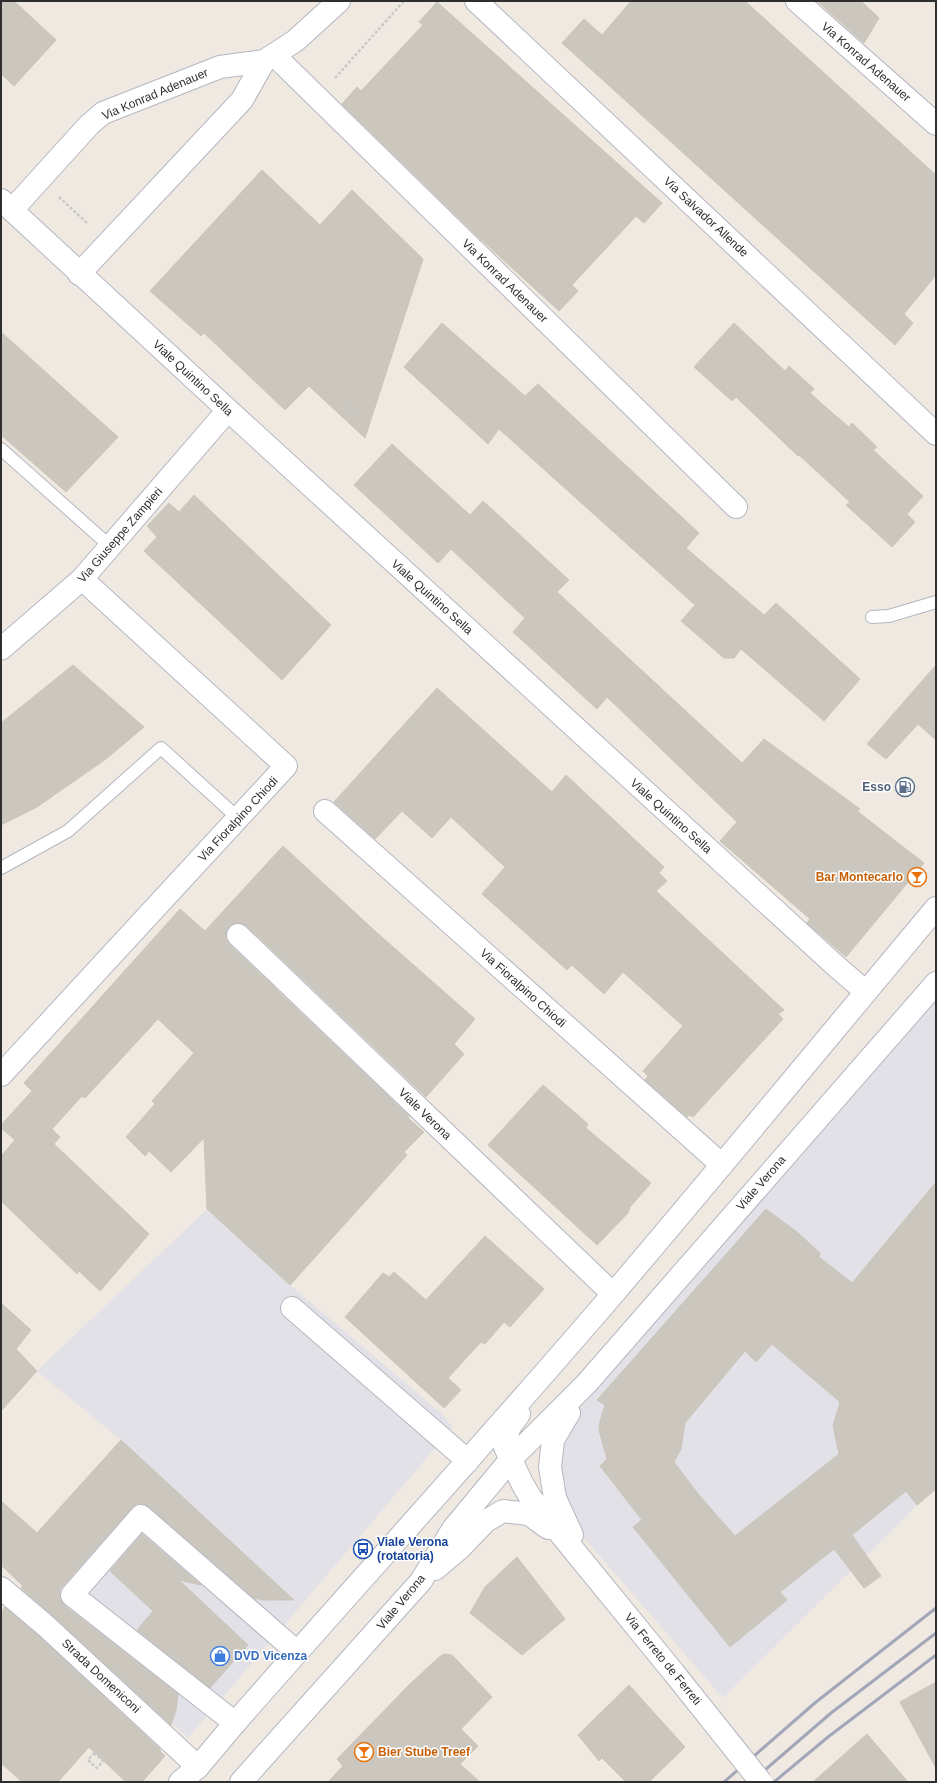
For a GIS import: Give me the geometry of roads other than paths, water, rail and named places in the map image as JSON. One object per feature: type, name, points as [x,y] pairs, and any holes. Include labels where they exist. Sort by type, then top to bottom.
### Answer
[{"type":"street","name":"Via Konrad Adenauer","points":[[6,205],[89,124],[103,113],[220,67],[269,58],[295,41],[339,1]]},
{"type":"street","name":"Via Salvador Allende","points":[[476,1],[936,434]]},
{"type":"street","name":"Via Konrad Adenauer","points":[[797,1],[936,124]]},
{"type":"street","name":"Via Konrad Adenauer","points":[[80,274],[242,100],[269,58]]},
{"type":"street","name":"Via Konrad Adenauer","points":[[269,58],[736,507]]},
{"type":"street","name":"Viale Quintino Sella","points":[[6,205],[228,410],[866,992]]},
{"type":"street","name":"Via Giuseppe Zampieri","points":[[1,649],[82,579],[228,410]]},
{"type":"street","name":"Via Fioralpino Chiodi","points":[[1,1075],[286,766],[82,579]]},
{"type":"street","name":"Via Fioralpino Chiodi","points":[[325,811],[722,1165]]},
{"type":"street","points":[[180,1782],[198,1767],[297,1652],[468,1462],[787,1089],[936,908]]},
{"type":"street","name":"Viale Verona","points":[[238,935],[613,1294]]},
{"type":"street","name":"Viale Verona","points":[[241,1782],[421,1581],[453,1528],[511,1460],[587,1383],[936,983]]},
{"type":"street","points":[[292,1308],[468,1462]]},
{"type":"street","name":"Via Ferreto de Ferreti","points":[[558,1357],[509,1428],[505,1447],[522,1483],[530,1497],[562,1537],[762,1782]]},
{"type":"street","name":"Viale Verona","points":[[585,1564],[555,1498],[550,1467],[553,1440],[587,1383]]},
{"type":"street","name":"Via Ferreto de Ferreti","points":[[421,1581],[461,1547],[486,1521],[503,1511],[529,1514],[562,1537]]},
{"type":"street","points":[[235,1723],[72,1595],[141,1516],[297,1652]]},
{"type":"street","name":"Strada Domeniconi","points":[[1,1588],[46,1626],[198,1767]]},
{"type":"lane","points":[[1,449],[111,547]]},
{"type":"lane","points":[[872,617],[889,616],[936,602]]},
{"type":"lane","points":[[1,868],[68,831],[162,748],[238,818]]},
{"type":"railway","points":[[724,1782],[816,1702],[936,1608]]},
{"type":"railway","points":[[751,1782],[831,1713],[936,1633]]},
{"type":"railway","points":[[774,1782],[828,1737],[936,1655]]},
{"type":"place","name":"Esso","points":[[905,787]]},
{"type":"place","name":"Bar Montecarlo","points":[[917,877]]},
{"type":"place","name":"Viale Verona (rotatoria)","points":[[363,1549]]},
{"type":"place","name":"DVD Vicenza","points":[[220,1656]]},
{"type":"place","name":"Bier Stube Treef","points":[[364,1752]]}]
